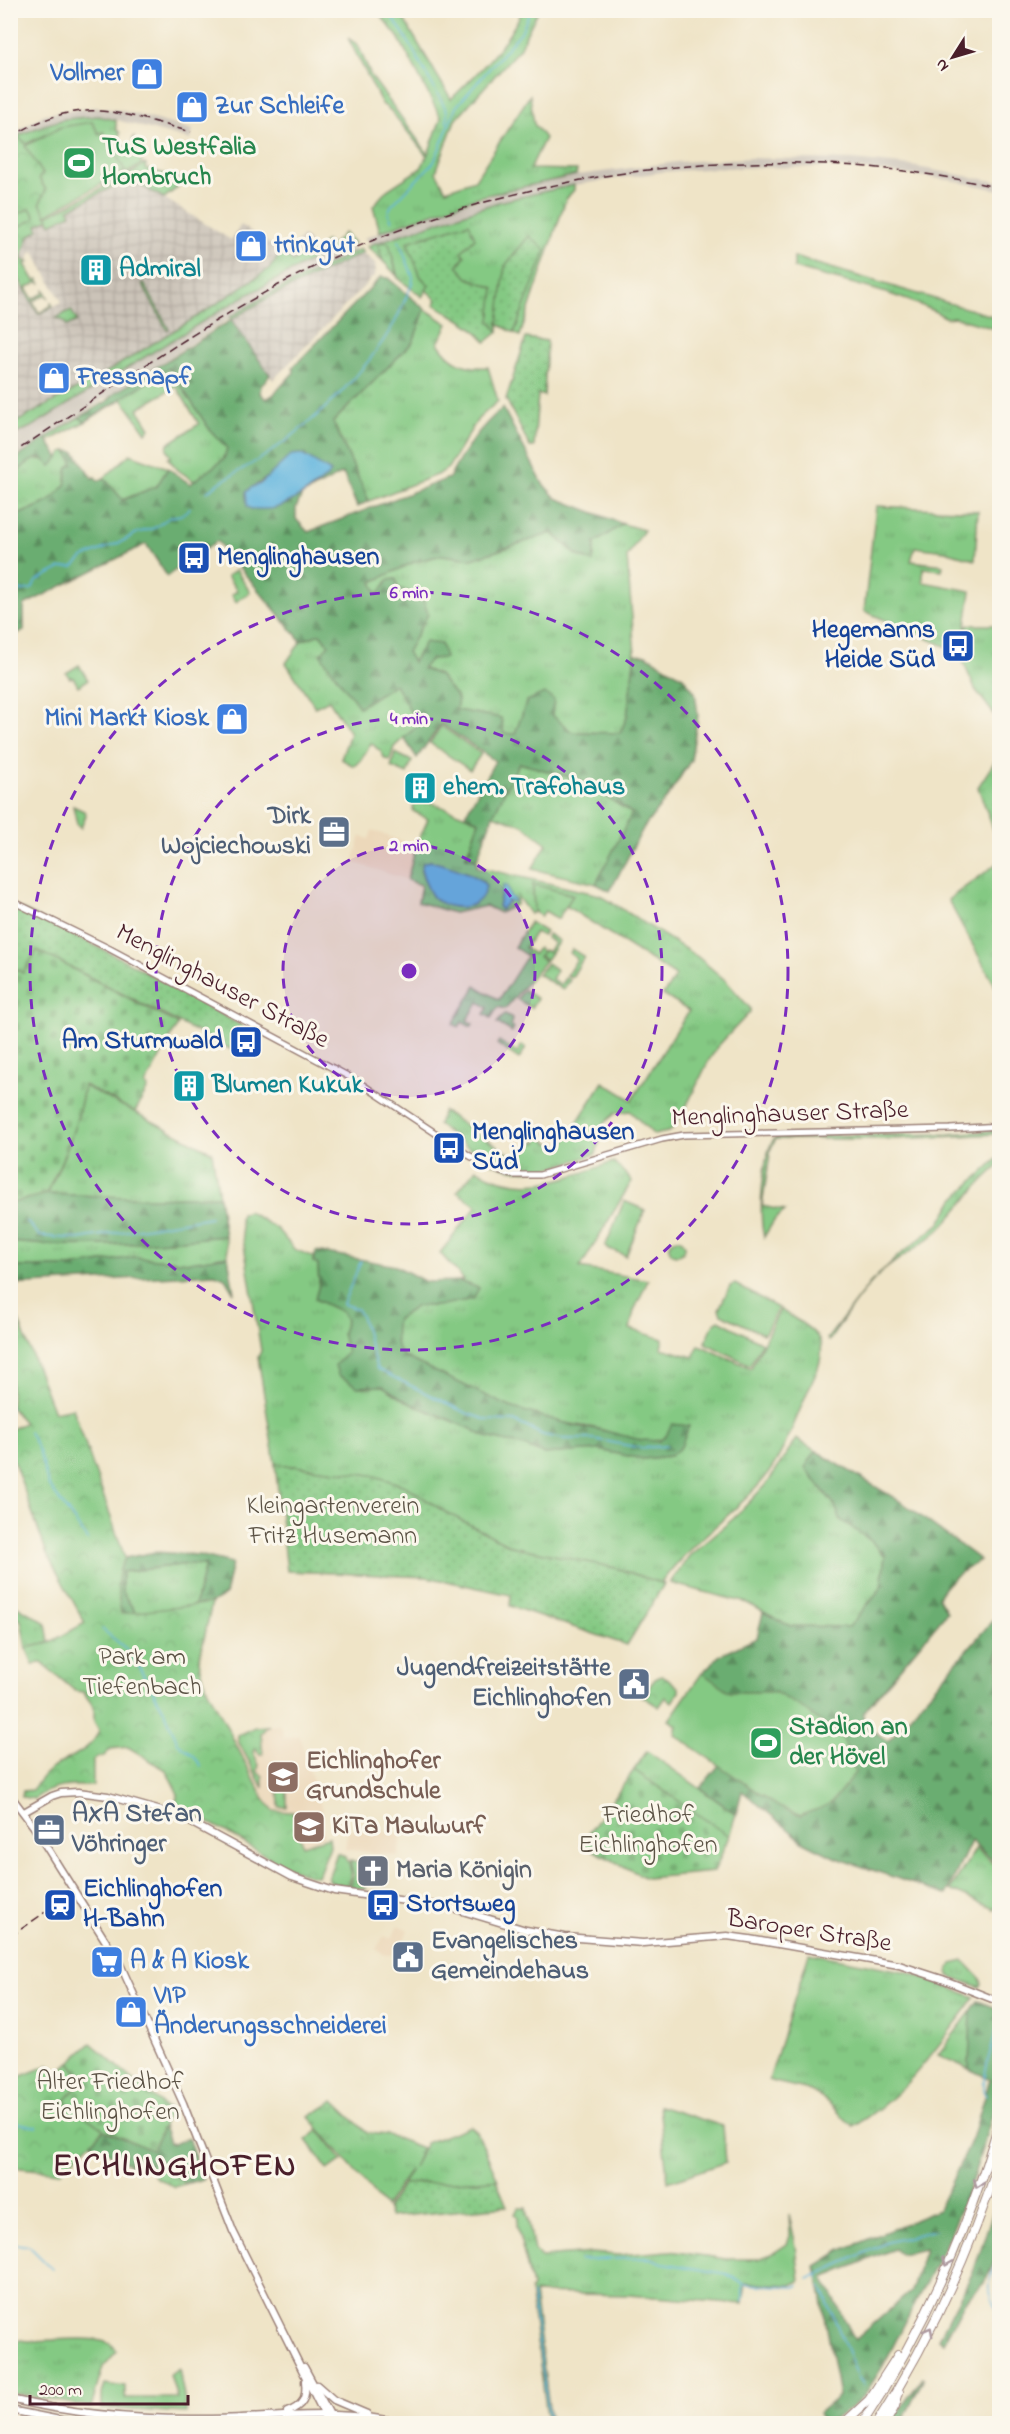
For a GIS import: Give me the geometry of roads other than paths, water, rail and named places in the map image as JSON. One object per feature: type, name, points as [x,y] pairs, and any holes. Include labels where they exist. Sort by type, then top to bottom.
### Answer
[{"type":"highway","points":[[862,2424],[898,2366],[960,2233],[999,2120]]},
{"type":"highway","points":[[876,2424],[902,2382],[941,2308],[974,2232],[999,2159]]},
{"type":"highway","points":[[843,2424],[869,2400],[905,2342],[913,2336]]},
{"type":"highway","points":[[885,2424],[895,2406],[902,2382]]},
{"type":"main road","name":"Baroper Straße","points":[[24,1812],[61,1793],[78,1792],[117,1798],[178,1816],[292,1877],[334,1891],[449,1907],[535,1932],[643,1943],[698,1937],[749,1938],[899,1965],[999,2002]]},
{"type":"main road","points":[[10,1795],[24,1812],[120,1964],[183,2102],[229,2224],[327,2414],[335,2424]]},
{"type":"main road","points":[[282,2414],[297,2408],[303,2402],[306,2374]]},
{"type":"main road","points":[[306,2374],[329,2397],[376,2418]]},
{"type":"main road","points":[[10,2399],[108,2414],[204,2420],[282,2414],[327,2414],[376,2418],[405,2424]]},
{"type":"main road","points":[[10,2410],[80,2424]]},
{"type":"main road","points":[[327,2414],[328,2424]]},
{"type":"street","name":"Menglinghauser Straße","points":[[10,900],[110,949],[357,1081],[483,1164],[512,1175],[529,1176],[552,1173],[662,1139],[684,1135],[999,1126]]},
{"type":"water","points":[[301,454],[331,472],[313,487],[281,506],[272,509],[251,509],[247,506],[246,492],[260,484],[291,455]]},
{"type":"water","points":[[430,861],[476,877],[486,886],[479,900],[466,907],[458,907],[435,899],[428,889],[421,869],[423,863]]},
{"type":"water","points":[[503,885],[507,886],[510,896],[515,900],[514,902],[508,901],[501,910],[498,906]]},
{"type":"waterway","points":[[387,10],[404,34],[447,111],[447,123]]},
{"type":"waterway","points":[[392,221],[388,213],[391,206],[434,162],[456,107],[521,32],[531,10]]},
{"type":"waterway","points":[[207,492],[269,453],[305,426],[370,360],[395,322],[412,284],[413,277],[399,241]]},
{"type":"waterway","points":[[10,596],[18,591],[32,589],[36,581],[61,568],[73,567],[84,557],[137,533],[154,528],[170,517],[181,515],[190,508]]},
{"type":"waterway","points":[[26,1221],[40,1236],[78,1239],[211,1217]]},
{"type":"waterway","points":[[361,1261],[343,1304],[357,1309],[362,1318],[377,1369],[466,1413],[487,1420],[514,1421],[543,1435],[564,1439],[594,1439],[641,1448],[667,1446]]},
{"type":"waterway","points":[[29,1432],[39,1451],[48,1484],[88,1540]]},
{"type":"waterway","points":[[102,1629],[130,1652],[164,1710],[178,1743],[194,1756],[201,1766]]},
{"type":"waterway","points":[[986,2095],[984,2081],[1000,2021]]},
{"type":"waterway","points":[[10,2121],[37,2127]]},
{"type":"waterway","points":[[808,2279],[888,2242],[936,2230]]},
{"type":"waterway","points":[[10,2243],[29,2246],[52,2269]]},
{"type":"waterway","points":[[1000,2256],[993,2270],[990,2284],[992,2297],[1000,2311]]},
{"type":"waterway","points":[[579,2260],[650,2258],[663,2263],[727,2274],[743,2284],[795,2287],[799,2285]]},
{"type":"waterway","points":[[817,2274],[819,2280]]},
{"type":"waterway","points":[[743,2285],[743,2302]]},
{"type":"waterway","points":[[821,2286],[858,2377],[864,2385]]},
{"type":"waterway","points":[[532,2294],[550,2424]]},
{"type":"railway","points":[[10,138],[34,124],[78,111],[99,111],[142,118],[191,132]]},
{"type":"railway","points":[[10,455],[166,352],[286,281],[328,260],[407,227],[489,201],[573,182],[658,169],[744,163],[830,164],[916,173],[1000,188]]},
{"type":"railway","points":[[10,1937],[61,1901]]},
{"type":"place","name":"Vollmer","points":[[147,74]]},
{"type":"place","name":"Zur Schleife","points":[[192,107]]},
{"type":"place","name":"TuS Westfalia Hombruch","points":[[79,163]]},
{"type":"place","name":"trinkgut","points":[[251,246]]},
{"type":"place","name":"Admiral","points":[[96,270]]},
{"type":"place","name":"Fressnapf","points":[[54,378]]},
{"type":"place","name":"Menglinghausen","points":[[194,558]]},
{"type":"place","name":"Hegemanns Heide Süd","points":[[958,646]]},
{"type":"place","name":"Mini Markt Kiosk","points":[[232,719]]},
{"type":"place","name":"ehem. Trafohaus","points":[[420,788]]},
{"type":"place","name":"Dirk Wojciechowski","points":[[334,832]]},
{"type":"place","name":"Am Sturmwald","points":[[246,1042]]},
{"type":"place","name":"Blumen Kukuk","points":[[189,1086]]},
{"type":"place","name":"Menglinghausen Süd","points":[[449,1148]]},
{"type":"place","name":"Jugendfreizeitstätte Eichlinghofen","points":[[634,1684]]},
{"type":"place","name":"Stadion an der Hövel","points":[[766,1743]]},
{"type":"place","name":"Eichlinghofer Grundschule","points":[[283,1777]]},
{"type":"place","name":"KiTa Maulwurf","points":[[309,1827]]},
{"type":"place","name":"AXA Stefan Vöhringer","points":[[49,1830]]},
{"type":"place","name":"Maria Königin","points":[[373,1871]]},
{"type":"place","name":"Eichlinghofen H-Bahn","points":[[60,1905]]},
{"type":"place","name":"Stortsweg","points":[[383,1905]]},
{"type":"place","name":"Evangelisches Gemeindehaus","points":[[408,1957]]},
{"type":"place","name":"A & A Kiosk","points":[[107,1962]]},
{"type":"place","name":"VIP Änderungsschneiderei","points":[[131,2012]]},
{"type":"district","name":"EICHLINGHOFEN","points":[[175,2167]]},
{"type":"park label","name":"Kleingartenverein Fritz Husemann","points":[[333,1522]]},
{"type":"park label","name":"Park am Tiefenbach","points":[[142,1672]]},
{"type":"park label","name":"Friedhof Eichlinghofen","points":[[648,1831]]},
{"type":"park label","name":"Alter Friedhof Eichlinghofen","points":[[110,2098]]}]
